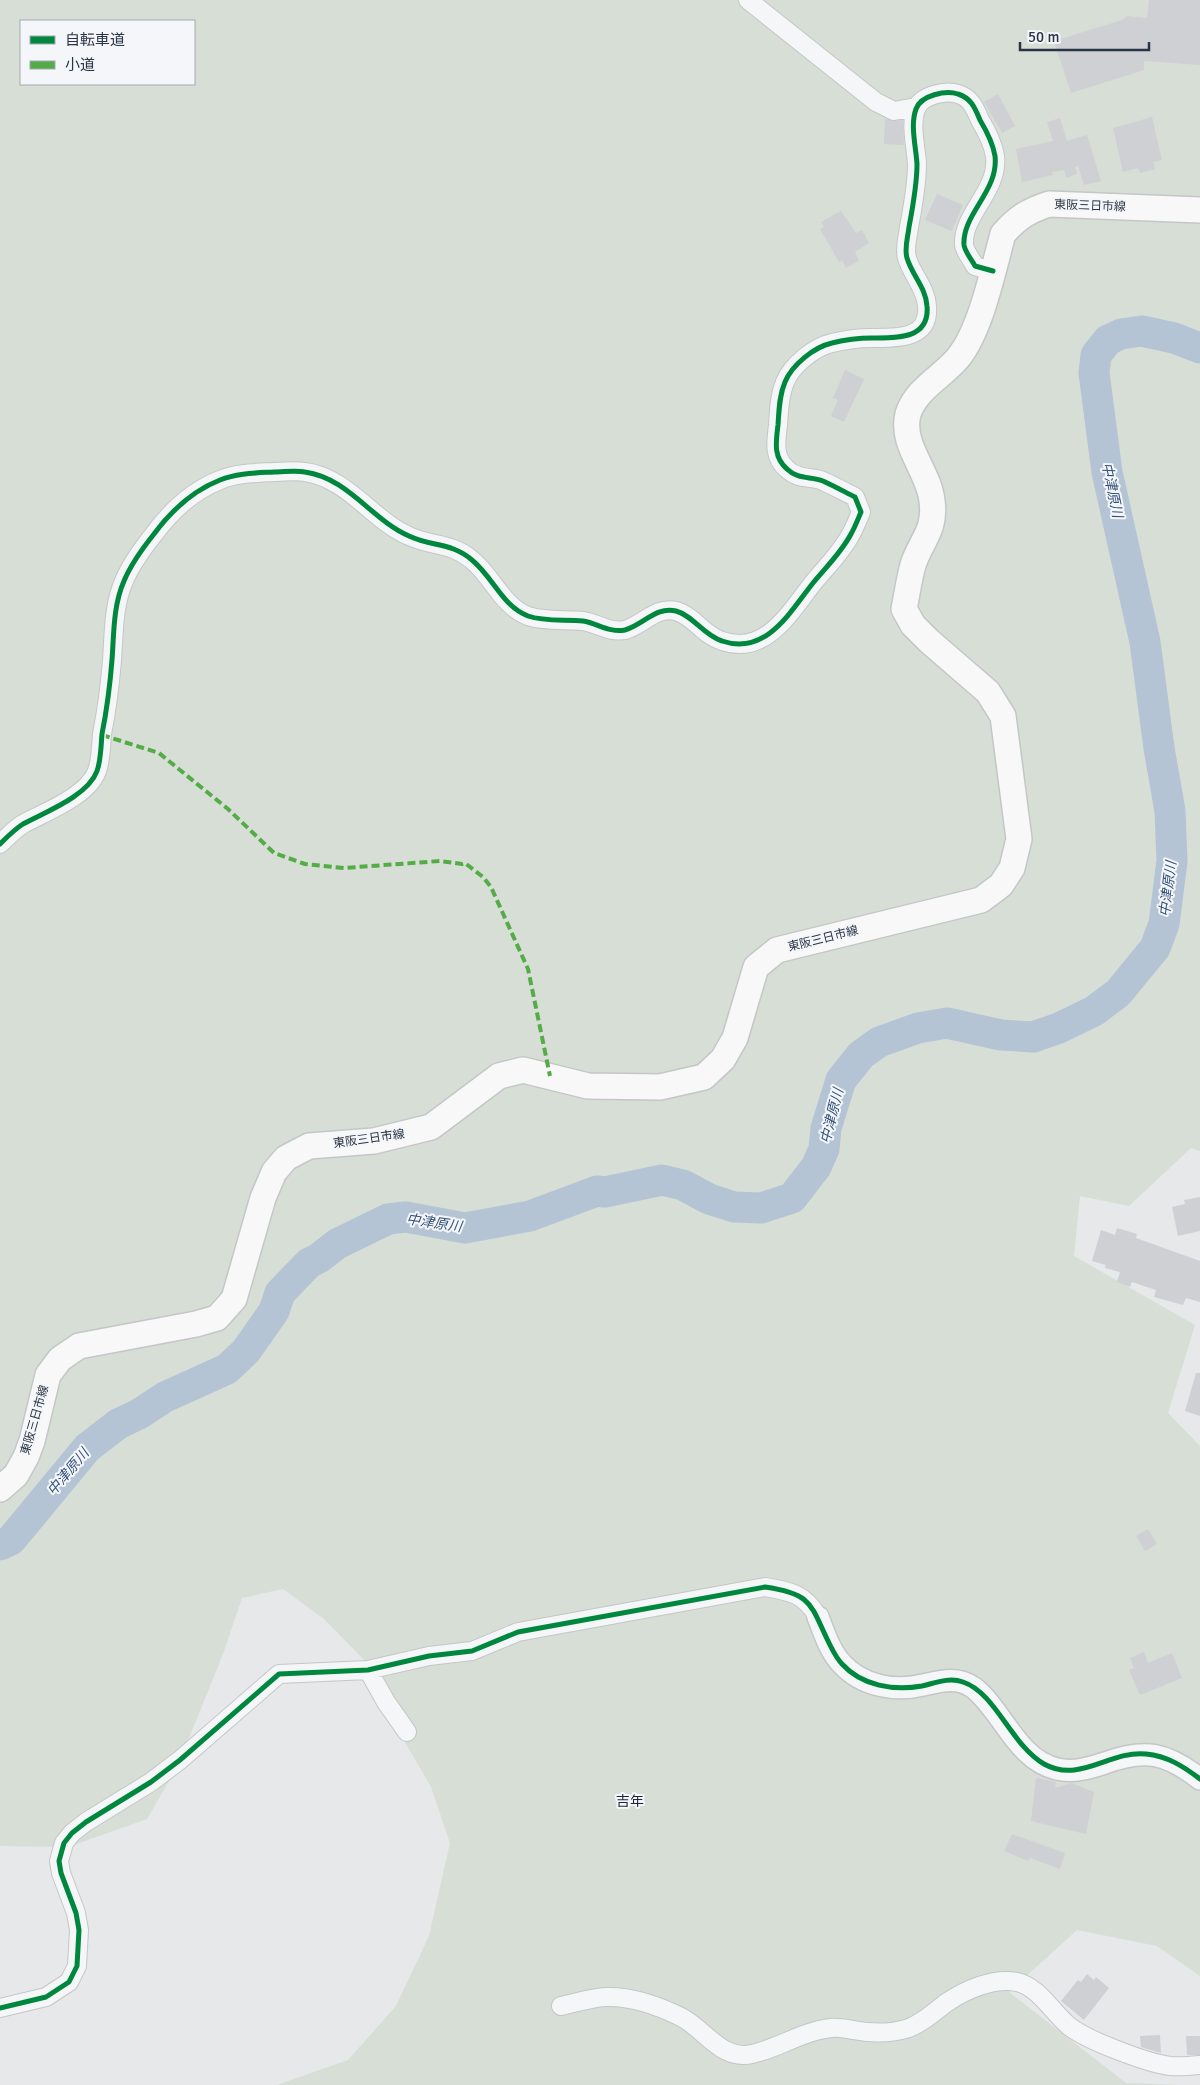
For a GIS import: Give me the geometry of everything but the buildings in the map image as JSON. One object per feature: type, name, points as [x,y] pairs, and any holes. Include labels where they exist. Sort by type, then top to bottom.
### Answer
[{"type":"main road","name":"東阪三日市線","points":[[0,1489],[16,1474],[26,1458],[48,1375],[60,1360],[79,1346],[196,1324],[217,1318],[234,1300],[263,1198],[274,1172],[286,1158],[309,1146],[374,1141],[431,1127],[499,1076],[523,1070],[588,1086],[660,1087],[704,1077],[723,1059],[735,1038],[756,967],[777,950],[982,900],[1001,885],[1012,868],[1019,839],[1002,716],[988,692],[929,641],[914,625],[904,609],[913,564],[931,527],[932,500],[924,472],[908,438],[908,415],[920,394],[958,358],[977,325],[1003,234],[1028,211],[1049,204],[1200,210]]},
{"type":"street","points":[[748,0],[876,102],[894,111],[916,107],[925,99],[940,93],[956,93],[969,99],[982,122],[995,156],[993,178],[971,220],[964,246],[975,266],[993,271]]},
{"type":"street","points":[[0,844],[22,825],[62,805],[89,782],[97,771],[109,700],[116,608],[123,582],[139,553],[180,504],[220,480],[255,472],[304,472],[323,477],[339,485],[393,527],[411,537],[445,545],[462,552],[492,579],[501,596],[515,609],[540,619],[582,621],[609,630],[625,630],[661,611],[675,611],[692,619],[706,634],[723,642],[748,644],[782,625],[852,534],[861,512],[855,497],[821,480],[801,478],[787,470],[780,461],[776,450],[780,399],[785,382],[793,369],[808,355],[831,343],[869,338],[901,338],[920,329],[926,319],[927,306],[923,289],[907,258],[906,246],[917,165],[914,122],[916,107]]},
{"type":"street","points":[[0,2008],[46,1997],[69,1982],[77,1966],[79,1930],[76,1914],[61,1873],[59,1861],[64,1843],[72,1833],[86,1822],[151,1782],[180,1760],[279,1674],[368,1670],[429,1656],[472,1651],[518,1632],[765,1587],[784,1590],[797,1595],[810,1604],[841,1664],[856,1676],[873,1684],[893,1688],[920,1686],[946,1680],[962,1681],[984,1697],[1015,1738],[1031,1755],[1056,1769],[1072,1771],[1093,1767],[1122,1756],[1144,1754],[1178,1763],[1200,1779]]},
{"type":"street","points":[[368,1670],[386,1702],[407,1732]]},
{"type":"street","points":[[561,2006],[606,1997],[625,1998],[682,2018],[696,2027],[717,2046],[730,2053],[740,2055],[752,2054],[825,2028],[834,2027],[874,2034],[894,2032],[921,2023],[948,2001],[961,1994],[991,1982],[1018,1982],[1028,1986],[1068,2025],[1088,2038],[1152,2062],[1170,2066],[1200,2065]]},
{"type":"shaded area","points":[[0,0],[1200,0],[1200,1151],[1191,1148],[1129,1206],[1080,1196],[1074,1256],[1195,1325],[1168,1413],[1200,1446],[1200,1976],[1157,1946],[1077,1930],[1009,1992],[1126,2083],[1181,2085],[277,2085],[348,2060],[396,2006],[429,1936],[450,1843],[431,1787],[401,1735],[379,1675],[324,1619],[283,1589],[242,1598],[223,1654],[196,1721],[173,1774],[147,1819],[68,1847],[0,1846]]},
{"type":"waterway","name":"中津原川","points":[[0,1545],[11,1540],[87,1448],[118,1424],[139,1414],[165,1397],[227,1369],[246,1351],[274,1311],[280,1293],[309,1263],[337,1244],[388,1219],[406,1217],[465,1228],[530,1216],[597,1191],[605,1192],[662,1180],[683,1185],[709,1199],[734,1207],[761,1208],[792,1198],[816,1167],[824,1149],[826,1128],[841,1080],[861,1055],[879,1042],[918,1028],[947,1023],[1001,1035],[1033,1037],[1059,1028],[1094,1011],[1118,993],[1155,948],[1164,924],[1172,861],[1170,811],[1159,748],[1145,642],[1107,472],[1094,373],[1096,355],[1108,340],[1121,334],[1142,331],[1174,338],[1200,348]]},
{"type":"marked path","points":[[102,735],[159,753],[228,809],[274,853],[305,864],[344,868],[440,861],[465,863],[483,877],[491,887],[528,969],[550,1076]]},
{"type":"cycle path","points":[[0,844],[23,824],[75,796],[92,780],[97,771],[100,757],[120,591],[133,563],[145,545],[175,510],[200,490],[226,478],[247,474],[297,471],[320,476],[334,482],[347,491],[396,529],[417,539],[449,547],[464,554],[479,567],[511,605],[528,616],[548,620],[583,621],[619,631],[632,628],[656,613],[669,610],[682,613],[709,634],[722,641],[738,644],[752,642],[764,637],[786,618],[843,547],[861,512],[855,497],[823,481],[796,475],[787,469],[779,459],[776,443],[780,404],[783,387],[788,376],[798,363],[825,345],[852,339],[891,338],[909,335],[923,325],[926,317],[926,299],[922,287],[909,264],[906,242],[917,172],[913,129],[914,115],[919,104],[928,97],[941,93],[953,93],[969,101],[976,111],[993,147],[995,169],[992,180],[969,223],[964,245],[975,266],[993,271]]},
{"type":"cycle path","points":[[0,2008],[46,1997],[69,1982],[77,1966],[79,1930],[76,1913],[61,1873],[59,1861],[64,1843],[72,1833],[86,1822],[151,1782],[180,1760],[279,1674],[368,1670],[429,1656],[472,1651],[518,1632],[765,1587],[793,1593],[802,1598],[814,1611],[838,1660],[850,1671],[869,1682],[901,1688],[953,1680],[963,1682],[975,1688],[985,1697],[1022,1745],[1044,1764],[1057,1769],[1083,1769],[1120,1757],[1146,1754],[1174,1762],[1200,1779]]},
{"type":"district","name":"吉年","points":[[630,1801]]}]
